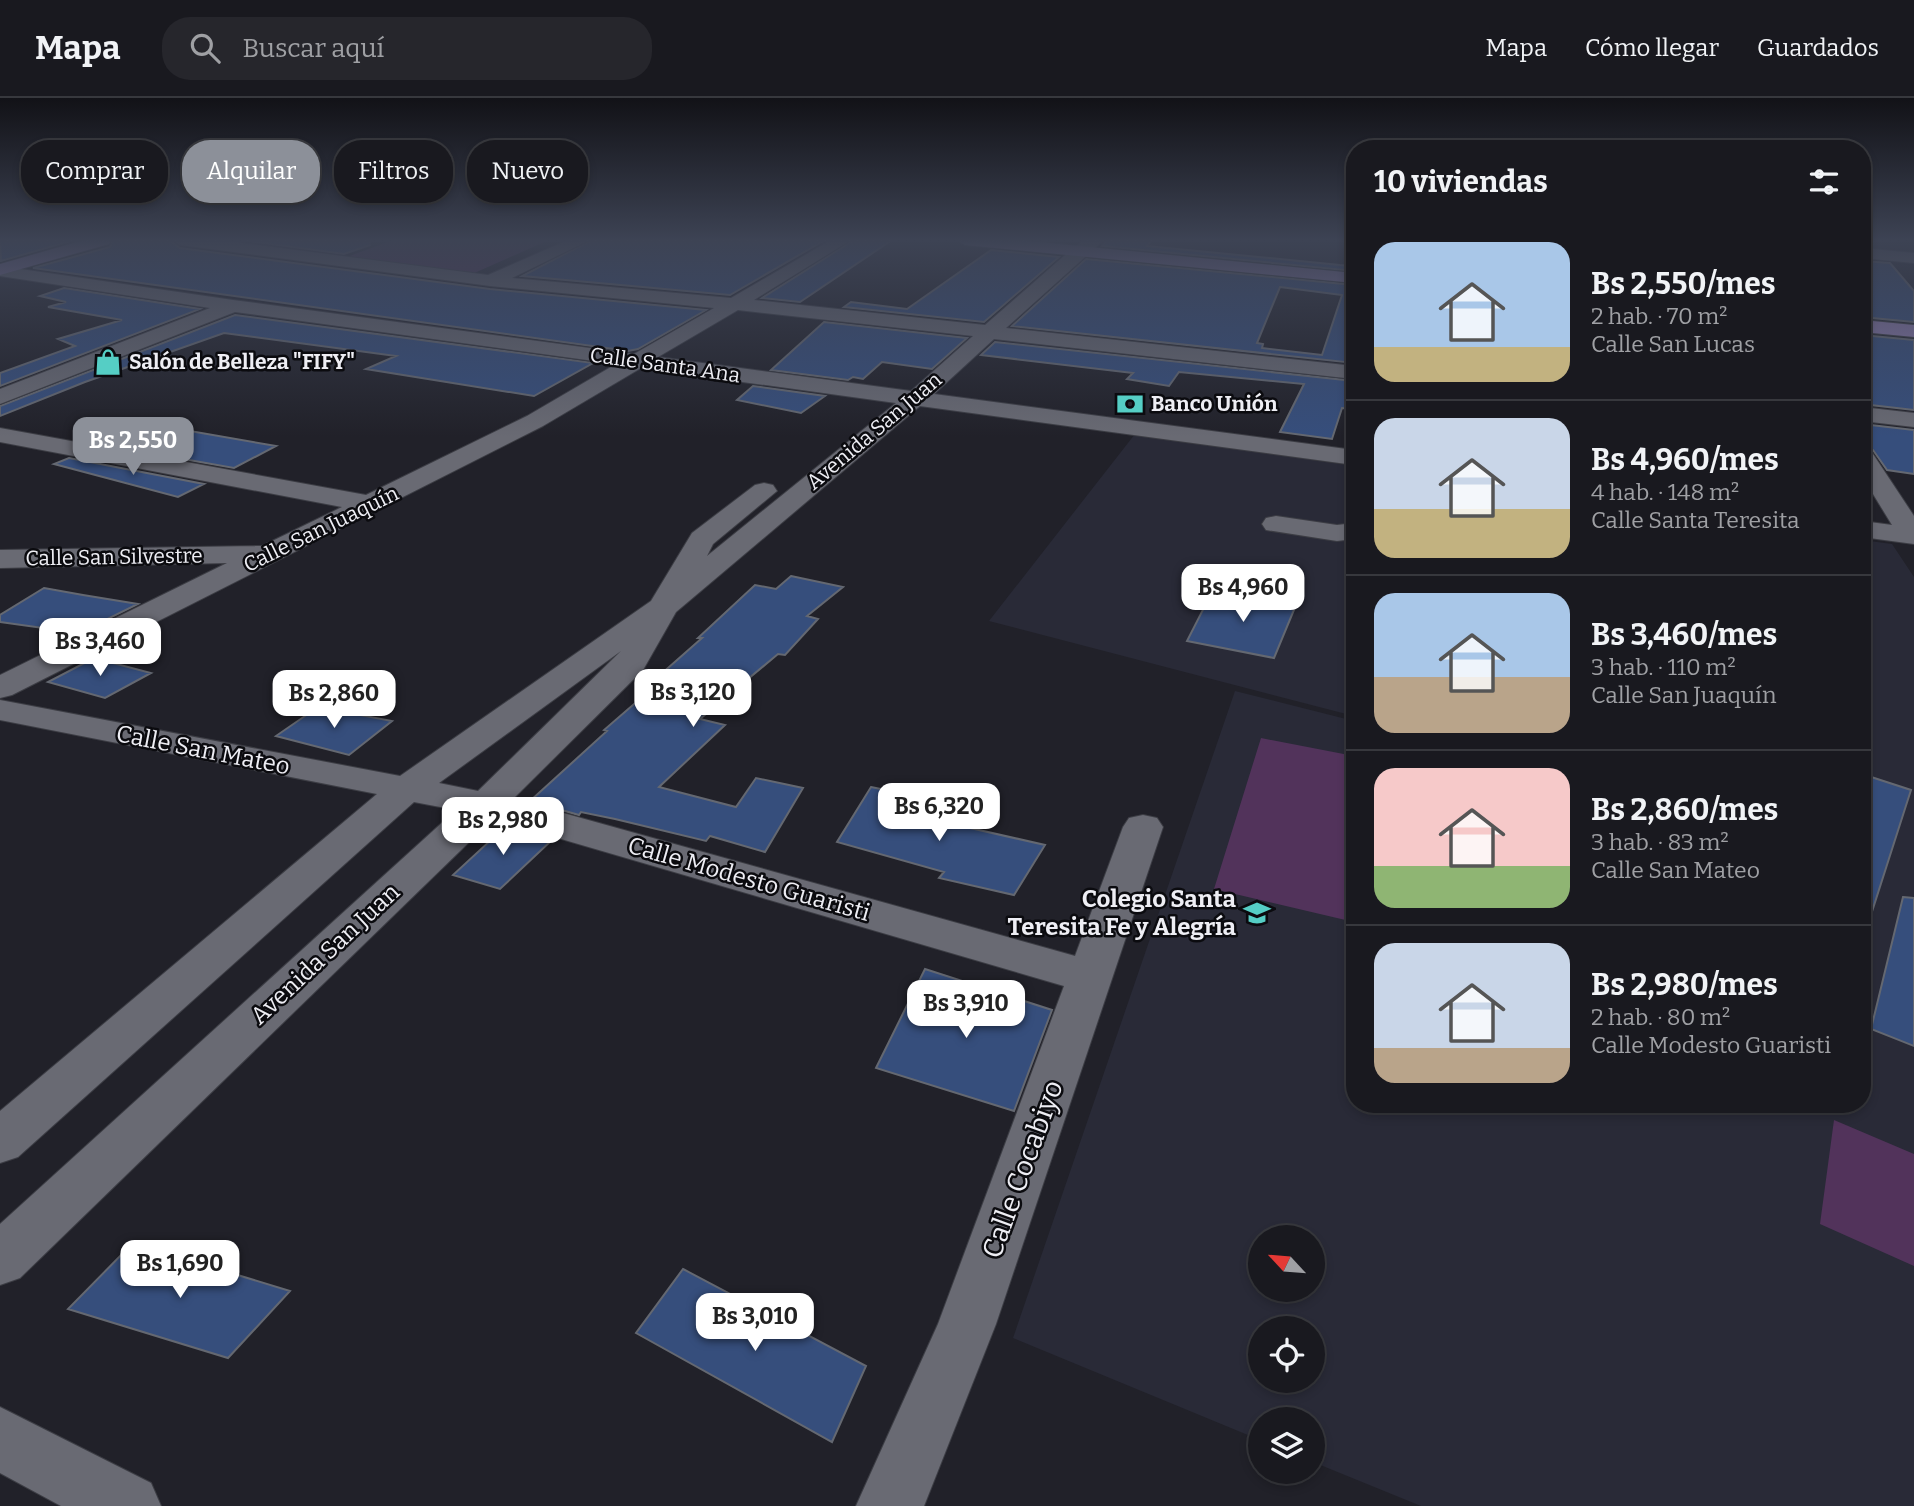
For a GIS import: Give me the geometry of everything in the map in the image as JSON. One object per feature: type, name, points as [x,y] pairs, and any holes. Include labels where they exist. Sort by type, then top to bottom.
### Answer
[{"type":"main road","points":[[1871,327],[1914,331]]},
{"type":"street","points":[[0,397],[233,306]]},
{"type":"street","name":"Calle Santa Ana","points":[[233,306],[1346,457]]},
{"type":"street","name":"Calle San Juaquín","points":[[0,688],[535,421],[731,306]]},
{"type":"street","points":[[749,306],[1346,371]]},
{"type":"street","name":"Avenida San Juan","points":[[0,1142],[405,790],[664,606],[915,399],[1017,306]]},
{"type":"street","name":"Avenida San Juan","points":[[0,1260],[486,804],[631,663],[702,539],[885,395]]},
{"type":"street","points":[[1871,415],[1914,420]]},
{"type":"street","points":[[0,435],[372,504]]},
{"type":"street","points":[[1871,470],[1913,536]]},
{"type":"street","points":[[1276,523],[1337,533],[1346,532]]},
{"type":"street","points":[[1871,530],[1913,536]]},
{"type":"street","name":"Calle San Silvestre","points":[[0,559],[269,554]]},
{"type":"street","name":"Calle San Mateo","points":[[0,710],[405,790]]},
{"type":"street","name":"Calle Modesto Guaristi","points":[[405,790],[486,804],[1091,976]]},
{"type":"street","name":"Calle Cocabiyo","points":[[889,1506],[905,1475],[967,1324],[1143,827]]},
{"type":"street","points":[[0,1439],[128,1506]]},
{"type":"shaded area","points":[[1135,434],[1346,465],[1346,714],[989,621]]},
{"type":"shaded area","name":"Colegio Santa Teresita Fe y Alegría","points":[[1871,541],[1892,544],[1914,577],[1914,1506],[1421,1506],[1325,1467],[1325,1407],[1248,1407],[1248,1435],[1013,1338],[1235,691],[1346,719],[1346,1113],[1871,1113]]},
{"type":"shaded area","points":[[1261,738],[1346,754],[1346,920],[1214,889]]},
{"type":"shaded area","points":[[1834,1120],[1914,1154],[1914,1266],[1820,1224]]},
{"type":"building","points":[[179,306],[200,309],[0,386],[0,373],[75,346],[58,339],[122,320],[48,307]]},
{"type":"building","points":[[303,306],[662,306],[706,310],[638,349],[628,351]]},
{"type":"building","points":[[881,306],[907,309],[912,306],[1003,306],[984,322],[844,307]]},
{"type":"building","points":[[1034,306],[1272,306],[1257,343],[1263,344],[1262,348],[1322,355],[1338,306],[1346,306],[1346,362],[1012,326]]},
{"type":"building","points":[[1871,306],[1914,306],[1914,322],[1871,318]]},
{"type":"building","points":[[235,315],[593,363],[534,396],[366,369],[396,356],[224,333],[85,382],[0,416],[0,406]]},
{"type":"building","points":[[824,322],[967,338],[932,369],[882,362],[863,379],[853,377],[848,380],[771,370]]},
{"type":"building","points":[[1871,336],[1914,340],[1914,410],[1871,405]]},
{"type":"building","points":[[995,342],[1346,380],[1346,408],[1342,408],[1332,439],[1280,432],[1304,384],[1179,372],[1169,386],[1127,379],[1133,373],[981,355]]},
{"type":"building","points":[[753,386],[825,396],[801,413],[737,400]]},
{"type":"building","points":[[144,423],[276,446],[234,468],[99,444]]},
{"type":"building","points":[[1871,425],[1914,430],[1914,474],[1887,470],[1873,450]]},
{"type":"building","points":[[69,458],[204,484],[178,497],[54,464]]},
{"type":"building","points":[[791,576],[843,587],[807,616],[818,619],[785,655],[778,654],[700,719],[725,725],[659,787],[736,807],[756,778],[803,788],[765,852],[710,836],[706,841],[581,812],[579,815],[530,801],[607,731],[604,730],[656,685],[651,683],[702,638],[698,638],[755,585],[776,589]]},
{"type":"building","points":[[44,588],[138,604],[79,633],[0,622],[0,615]]},
{"type":"building","points":[[1213,590],[1296,605],[1274,658],[1187,641]]},
{"type":"building","points":[[94,658],[151,673],[105,698],[48,682]]},
{"type":"building","points":[[318,707],[392,721],[349,755],[276,736]]},
{"type":"building","points":[[1871,777],[1911,790],[1871,915]]},
{"type":"building","points":[[871,787],[934,800],[922,817],[1045,845],[1014,895],[939,878],[944,872],[837,842]]},
{"type":"building","points":[[506,826],[553,839],[500,889],[453,875]]},
{"type":"building","points":[[1903,897],[1914,898],[1914,1046],[1871,1029]]},
{"type":"building","points":[[925,969],[1052,1010],[1014,1111],[876,1068]]},
{"type":"building","points":[[133,1243],[290,1291],[228,1358],[68,1309]]},
{"type":"building","points":[[683,1269],[866,1366],[832,1442],[636,1333]]},
{"type":"place","name":"Salón de Belleza \"FIFY\"","points":[[108,362]]},
{"type":"place","name":"Banco Unión","points":[[1130,404]]},
{"type":"place","name":"Colegio Santa Teresita Fe y Alegría","points":[[1257,913]]}]
